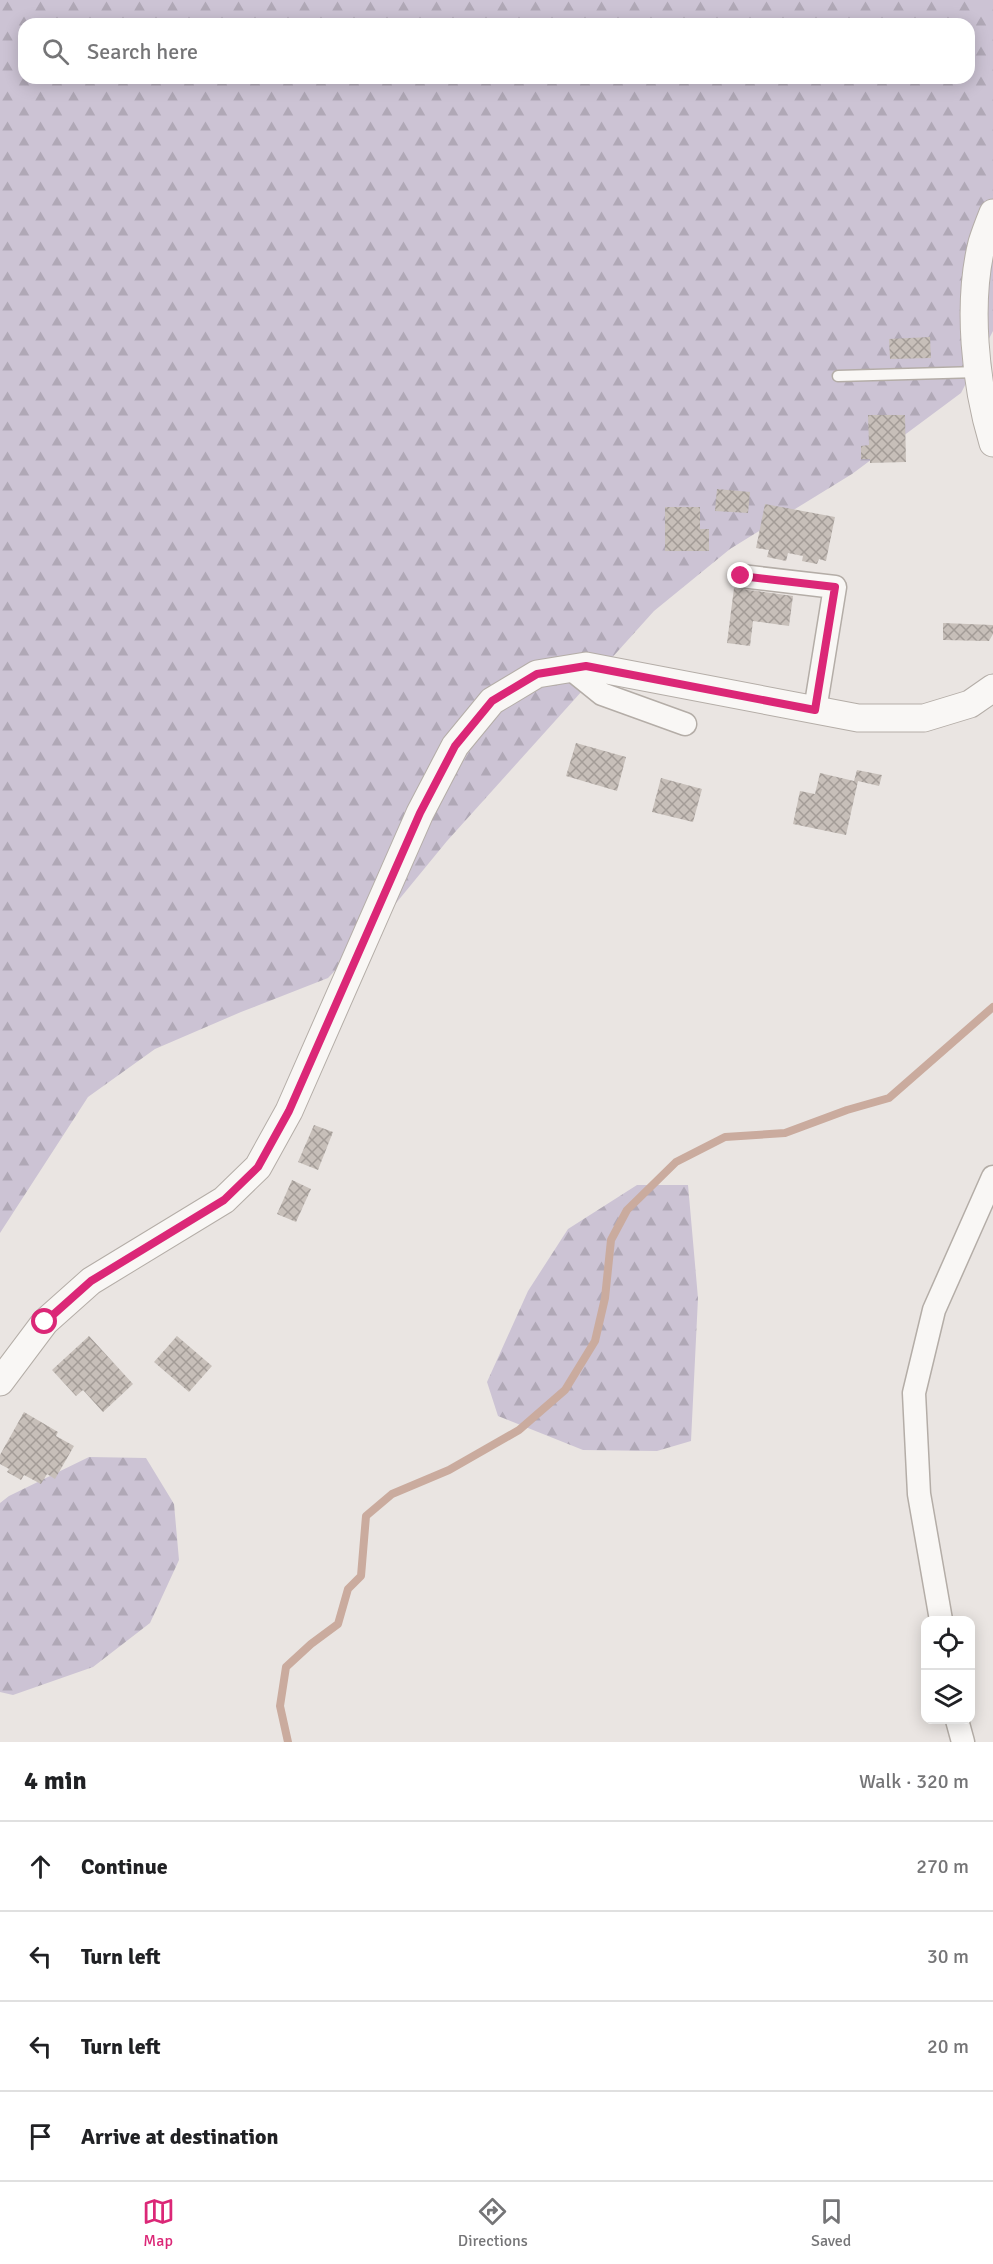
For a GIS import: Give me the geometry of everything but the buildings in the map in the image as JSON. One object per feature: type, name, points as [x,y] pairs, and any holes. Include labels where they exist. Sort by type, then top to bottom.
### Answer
[{"type":"street","points":[[992,437],[978,372],[973,313],[982,244],[993,213]]},
{"type":"street","points":[[741,576],[835,587],[815,710]]},
{"type":"street","points":[[0,1382],[45,1322],[91,1281],[224,1200],[258,1167],[289,1111],[420,813],[455,746],[492,701],[537,674],[586,666],[858,718],[924,718],[970,704],[993,687]]},
{"type":"street","points":[[571,669],[602,694],[685,724]]},
{"type":"street","points":[[940,1616],[919,1494],[914,1393],[934,1310],[993,1177]]},
{"type":"street","points":[[958,1724],[963,1742]]},
{"type":"lane","points":[[838,376],[978,372]]},
{"type":"green space","points":[[0,0],[993,0],[993,331],[961,393],[852,474],[730,549],[654,611],[447,841],[374,930],[328,978],[155,1049],[88,1097],[0,1233]]},
{"type":"green space","points":[[637,1185],[688,1185],[698,1298],[691,1441],[657,1451],[583,1450],[498,1416],[487,1382],[528,1291],[568,1229]]},
{"type":"green space","points":[[89,1457],[146,1458],[174,1504],[179,1560],[150,1623],[93,1667],[13,1695],[0,1692],[0,1503],[9,1496]]},
{"type":"waterway","points":[[288,1742],[280,1706],[286,1667],[338,1624],[348,1589],[361,1576],[366,1516],[392,1494],[449,1470],[519,1430],[565,1390],[595,1341],[605,1298],[611,1240],[627,1210],[676,1162],[725,1137],[785,1133],[847,1110],[889,1098],[993,1007]]},
{"type":"route","points":[[45,1322],[91,1281],[224,1200],[258,1167],[289,1111],[420,813],[455,746],[492,701],[537,674],[586,666],[815,710],[835,587],[741,576]]}]
